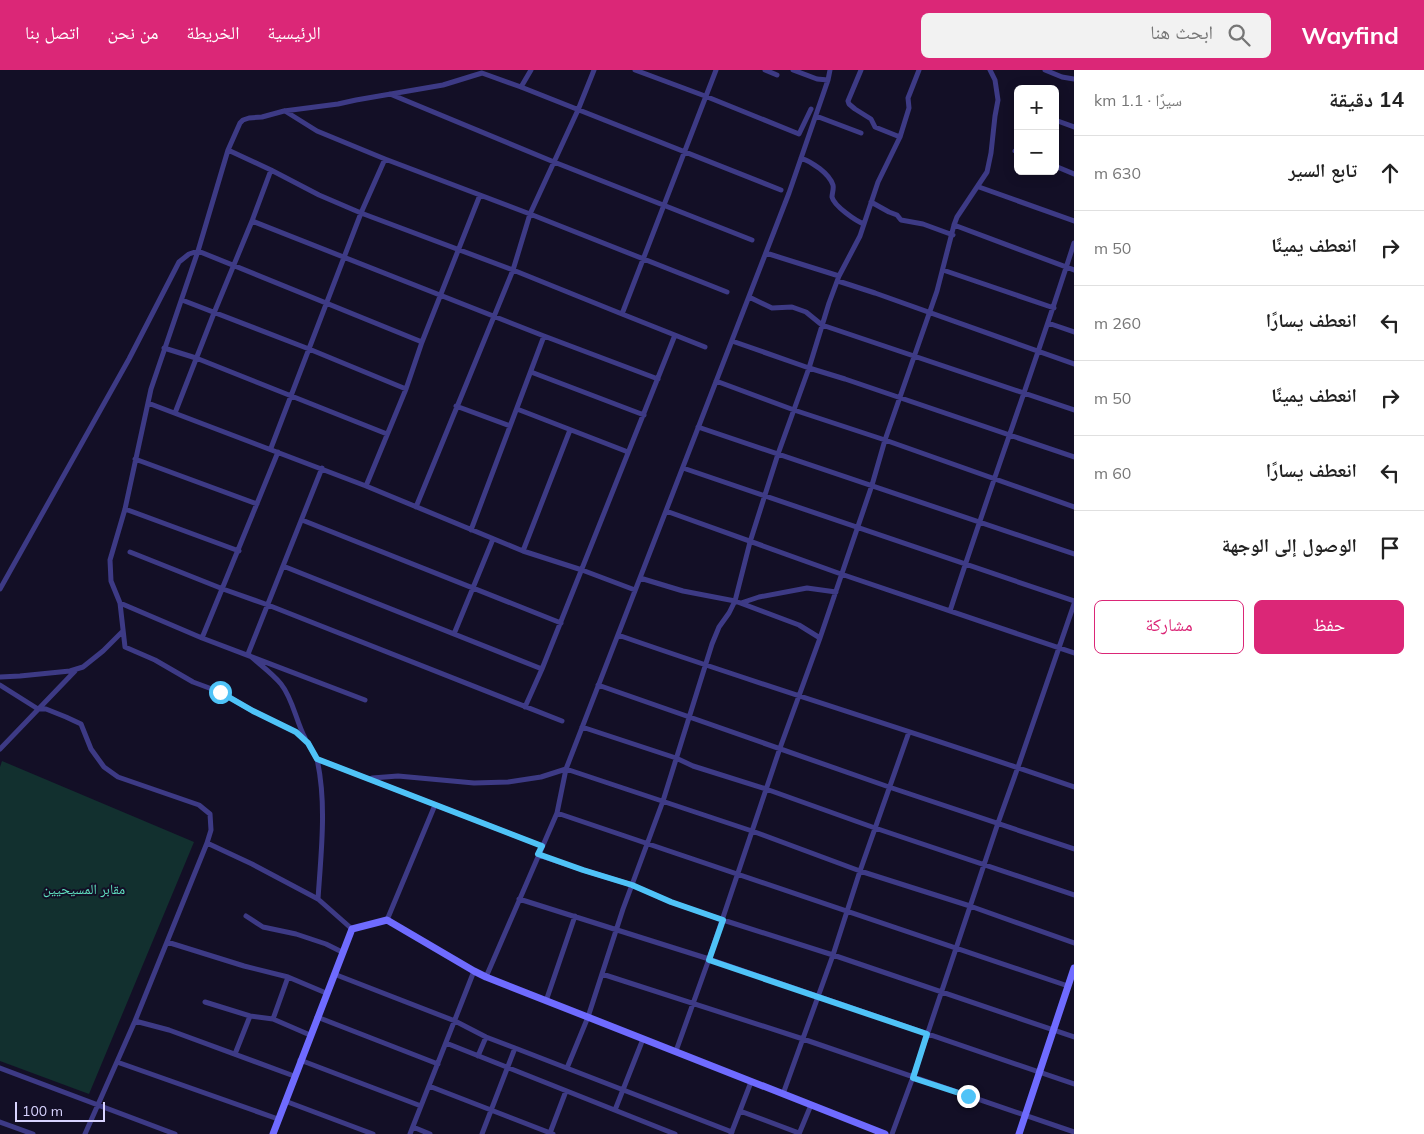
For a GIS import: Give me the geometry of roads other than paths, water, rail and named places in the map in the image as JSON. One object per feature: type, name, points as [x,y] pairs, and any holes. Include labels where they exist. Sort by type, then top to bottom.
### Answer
[{"type":"street","points":[[521,87],[531,70]]},
{"type":"street","points":[[416,507],[513,270],[530,214],[578,110],[594,70]]},
{"type":"street","points":[[635,70],[799,134],[811,109]]},
{"type":"street","points":[[622,314],[716,70]]},
{"type":"street","points":[[765,70],[777,75]]},
{"type":"street","points":[[794,70],[817,79],[828,80]]},
{"type":"street","points":[[486,977],[557,814],[566,769],[789,193],[830,70]]},
{"type":"street","points":[[861,70],[849,99],[849,104],[871,119],[875,127],[900,137]]},
{"type":"street","points":[[567,1068],[588,1017],[632,885],[663,802],[712,644],[719,627],[735,601],[750,542],[778,454],[809,368],[838,278],[856,245],[878,182],[900,137],[909,108],[909,96],[919,70]]},
{"type":"street","points":[[676,1051],[723,920],[798,695],[858,528],[885,440],[937,291],[954,225],[957,217],[979,187],[987,172],[991,153],[994,116],[998,100],[995,80],[989,70]]},
{"type":"street","points":[[1045,70],[1062,77],[1074,79]]},
{"type":"street","points":[[308,743],[296,732],[220,692],[192,682],[154,660],[125,647],[120,603],[111,581],[110,560],[125,509],[151,389],[198,251],[228,150],[243,120],[284,111],[338,104],[443,85],[482,73],[684,150],[782,190]]},
{"type":"street","points":[[390,94],[554,162],[752,240]]},
{"type":"street","points":[[284,111],[317,130],[384,159],[530,214],[727,292]]},
{"type":"street","points":[[816,116],[861,133]]},
{"type":"street","points":[[1059,121],[1074,127]]},
{"type":"street","points":[[228,150],[319,195],[361,213],[513,270],[705,347]]},
{"type":"street","points":[[801,158],[824,172],[833,184],[833,199],[843,212],[864,224]]},
{"type":"street","points":[[271,448],[361,213],[384,159]]},
{"type":"street","points":[[1059,168],[1074,174]]},
{"type":"street","points":[[175,413],[271,170]]},
{"type":"street","points":[[979,187],[1074,221]]},
{"type":"street","points":[[366,486],[406,389],[422,342],[442,296],[480,195]]},
{"type":"street","points":[[871,202],[889,212],[897,214],[901,220],[923,224],[952,235]]},
{"type":"street","points":[[252,221],[658,379]]},
{"type":"street","points":[[954,225],[1074,270]]},
{"type":"street","points":[[950,611],[993,480],[1054,308],[1074,243]]},
{"type":"street","points":[[0,589],[128,359],[179,262],[189,254],[198,251],[422,342]]},
{"type":"street","points":[[766,253],[1074,364]]},
{"type":"street","points":[[943,270],[1054,308]]},
{"type":"street","points":[[748,297],[772,308],[792,307],[806,312],[822,324],[1074,410]]},
{"type":"street","points":[[182,300],[406,389]]},
{"type":"street","points":[[1048,323],[1074,332]]},
{"type":"street","points":[[525,707],[561,623],[675,335]]},
{"type":"street","points":[[471,530],[544,336]]},
{"type":"street","points":[[732,341],[1074,458]]},
{"type":"street","points":[[164,348],[196,358],[387,434]]},
{"type":"street","points":[[531,372],[644,415]]},
{"type":"street","points":[[716,381],[1074,508]]},
{"type":"street","points":[[148,402],[322,468],[523,551],[635,590]]},
{"type":"street","points":[[456,406],[510,426]]},
{"type":"street","points":[[517,409],[628,452]]},
{"type":"street","points":[[698,427],[1074,554]]},
{"type":"street","points":[[523,551],[570,430]]},
{"type":"street","points":[[202,638],[278,452]]},
{"type":"street","points":[[135,459],[257,504]]},
{"type":"street","points":[[248,654],[322,468]]},
{"type":"street","points":[[682,468],[1074,602],[998,822],[913,1078],[892,1134]]},
{"type":"street","points":[[125,509],[239,551]]},
{"type":"street","points":[[666,510],[841,574],[1074,653]]},
{"type":"street","points":[[302,520],[561,623]]},
{"type":"street","points":[[454,634],[493,539]]},
{"type":"street","points":[[130,552],[562,722]]},
{"type":"street","points":[[283,566],[542,669]]},
{"type":"street","points":[[640,578],[683,591],[735,601],[799,624],[820,638]]},
{"type":"street","points":[[741,603],[758,597],[807,588],[836,592]]},
{"type":"street","points":[[120,603],[202,638],[365,700]]},
{"type":"street","points":[[0,676],[70,671],[83,667],[104,651],[123,631]]},
{"type":"street","points":[[618,635],[706,666],[1018,767],[1074,787]]},
{"type":"street","points":[[248,654],[281,685],[292,706],[300,728],[317,759],[321,776],[322,804],[318,899]]},
{"type":"street","points":[[0,749],[77,669]]},
{"type":"street","points":[[0,685],[38,709],[46,709],[81,724],[91,749],[104,767],[118,777],[199,805],[210,814],[211,830],[207,843],[135,1021],[85,1134]]},
{"type":"street","points":[[598,685],[889,787],[1074,849]]},
{"type":"street","points":[[582,727],[1074,895]]},
{"type":"street","points":[[782,1094],[833,955],[860,871],[909,732]]},
{"type":"street","points":[[317,759],[542,846]]},
{"type":"street","points":[[369,779],[398,776],[455,782],[508,782],[541,778],[566,769],[752,831],[860,871],[970,906],[1074,943]]},
{"type":"street","points":[[387,920],[435,805]]},
{"type":"street","points":[[557,814],[1068,986]]},
{"type":"street","points":[[207,843],[252,864],[318,899],[352,929]]},
{"type":"street","points":[[538,854],[632,885],[671,902],[723,920],[833,955],[1074,1037]]},
{"type":"street","points":[[519,899],[618,929],[1074,1084]]},
{"type":"street","points":[[246,916],[264,927],[326,944],[342,952]]},
{"type":"street","points":[[546,1001],[575,916]]},
{"type":"street","points":[[352,929],[387,920],[486,977],[885,1134]]},
{"type":"street","points":[[272,1134],[352,929]]},
{"type":"street","points":[[167,942],[244,966],[288,977],[326,993]]},
{"type":"street","points":[[1019,1134],[1074,968]]},
{"type":"street","points":[[410,1134],[474,971]]},
{"type":"street","points":[[334,974],[455,1021],[486,1037],[731,1133],[752,1082]]},
{"type":"street","points":[[602,974],[694,1003],[1074,1132]]},
{"type":"street","points":[[273,1019],[288,977]]},
{"type":"street","points":[[205,1002],[250,1016],[273,1019],[310,1035]]},
{"type":"street","points":[[236,1054],[250,1016]]},
{"type":"street","points":[[317,1017],[438,1064]]},
{"type":"street","points":[[135,1021],[169,1030],[294,1076]]},
{"type":"street","points":[[478,1056],[486,1037]]},
{"type":"street","points":[[615,1110],[644,1039]]},
{"type":"street","points":[[446,1043],[675,1134]]},
{"type":"street","points":[[482,1134],[515,1048]]},
{"type":"street","points":[[300,1060],[421,1106]]},
{"type":"street","points":[[117,1062],[278,1119]]},
{"type":"street","points":[[0,1068],[175,1134]]},
{"type":"street","points":[[429,1086],[552,1133],[566,1091]]},
{"type":"street","points":[[285,1101],[373,1134]]},
{"type":"street","points":[[740,1111],[799,1134],[811,1105]]},
{"type":"street","points":[[0,1122],[33,1134]]},
{"type":"street","points":[[413,1128],[430,1134]]},
{"type":"park label","name":"مقابر المسيحيين","points":[[84,889]]}]
